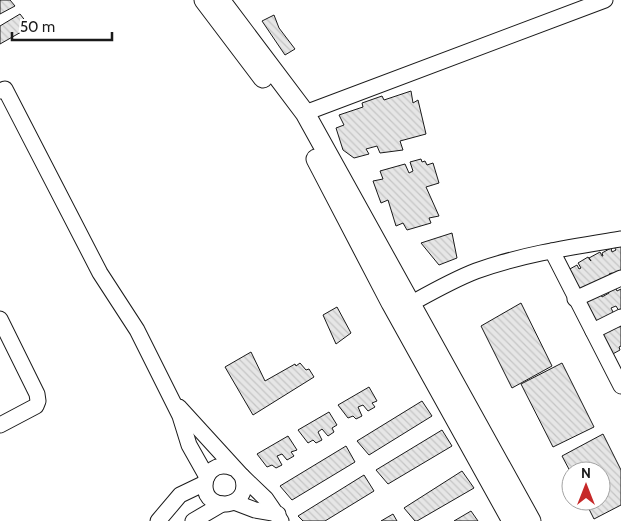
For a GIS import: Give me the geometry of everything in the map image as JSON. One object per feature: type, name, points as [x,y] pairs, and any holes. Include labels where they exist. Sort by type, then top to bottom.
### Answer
[{"type":"main road","points":[[204,0],[279,97],[304,120]]},
{"type":"main road","points":[[220,0],[304,120],[512,521]]},
{"type":"main road","points":[[403,308],[531,521]]},
{"type":"street","points":[[304,120],[605,0]]},
{"type":"street","points":[[0,91],[4,88],[100,272],[137,330],[180,416],[189,445],[206,480],[207,494],[216,503],[228,503],[280,518]]},
{"type":"street","points":[[403,308],[474,272],[532,254],[621,239]]},
{"type":"street","points":[[552,251],[592,331],[615,360],[621,386]]},
{"type":"street","points":[[575,299],[621,278]]},
{"type":"street","points":[[592,331],[621,317]]},
{"type":"street","points":[[0,319],[37,394],[38,401],[36,406],[0,425]]},
{"type":"street","points":[[171,398],[228,459],[237,472],[244,488],[242,494],[193,521]]},
{"type":"street","points":[[158,521],[180,496],[206,480],[215,468],[227,466],[237,472],[266,499],[280,518]]},
{"type":"building","points":[[0,0],[10,0],[15,6],[0,14]]},
{"type":"building","points":[[20,14],[30,27],[0,44],[0,26]]},
{"type":"building","points":[[274,15],[279,28],[295,49],[285,55],[262,21]]},
{"type":"building","points":[[411,91],[413,103],[418,100],[426,134],[400,141],[403,150],[380,153],[377,146],[366,149],[369,154],[354,158],[343,150],[336,128],[344,125],[339,115],[363,107],[362,103],[382,96],[384,100]]},
{"type":"building","points":[[421,159],[427,165],[433,163],[439,183],[426,187],[439,216],[429,218],[431,223],[407,230],[403,223],[396,226],[388,200],[381,203],[373,181],[383,179],[380,171],[405,164],[409,173],[413,171],[410,162]]},
{"type":"building","points":[[452,233],[457,258],[439,265],[421,243]]},
{"type":"building","points":[[621,242],[621,272],[616,275],[609,274],[611,277],[582,292],[575,289],[568,270],[577,265],[579,269],[581,268],[578,263],[588,257],[591,261],[589,258],[600,252],[603,256],[602,253],[611,248],[612,252],[616,250],[613,245]]},
{"type":"building","points":[[615,287],[617,291],[621,289],[621,310],[619,311],[616,306],[611,308],[614,314],[593,325],[584,301],[600,293],[602,297],[609,293],[608,290]]},
{"type":"building","points":[[521,303],[552,366],[512,388],[481,326]]},
{"type":"building","points":[[337,307],[351,333],[336,344],[323,315]]},
{"type":"building","points":[[617,323],[619,327],[621,326],[621,346],[619,347],[620,350],[609,356],[600,332]]},
{"type":"building","points":[[251,352],[265,381],[300,363],[306,370],[309,369],[314,377],[253,415],[225,367]]},
{"type":"building","points":[[562,363],[594,427],[553,447],[521,384]]},
{"type":"building","points":[[369,387],[377,401],[372,403],[375,407],[368,411],[363,405],[358,407],[362,416],[356,419],[353,416],[348,418],[338,405]]},
{"type":"building","points":[[422,401],[432,416],[369,455],[357,441]]},
{"type":"building","points":[[329,412],[337,425],[332,428],[334,432],[328,436],[322,429],[318,432],[322,440],[316,443],[313,440],[308,443],[298,430]]},
{"type":"building","points":[[442,430],[452,446],[388,484],[376,470]]},
{"type":"building","points":[[603,434],[621,470],[621,505],[611,510],[611,461],[565,461],[562,456]]},
{"type":"building","points":[[288,436],[297,450],[291,452],[294,456],[287,460],[282,454],[277,456],[282,465],[276,468],[272,465],[267,467],[257,454]]},
{"type":"building","points":[[346,446],[355,462],[292,500],[280,486]]},
{"type":"building","points":[[462,471],[474,488],[417,521],[404,508]]},
{"type":"building","points":[[364,475],[374,491],[325,521],[303,521],[298,516]]},
{"type":"building","points":[[471,511],[478,521],[454,521]]},
{"type":"building","points":[[590,511],[609,511],[594,519]]},
{"type":"building","points":[[393,514],[397,521],[381,521]]}]
